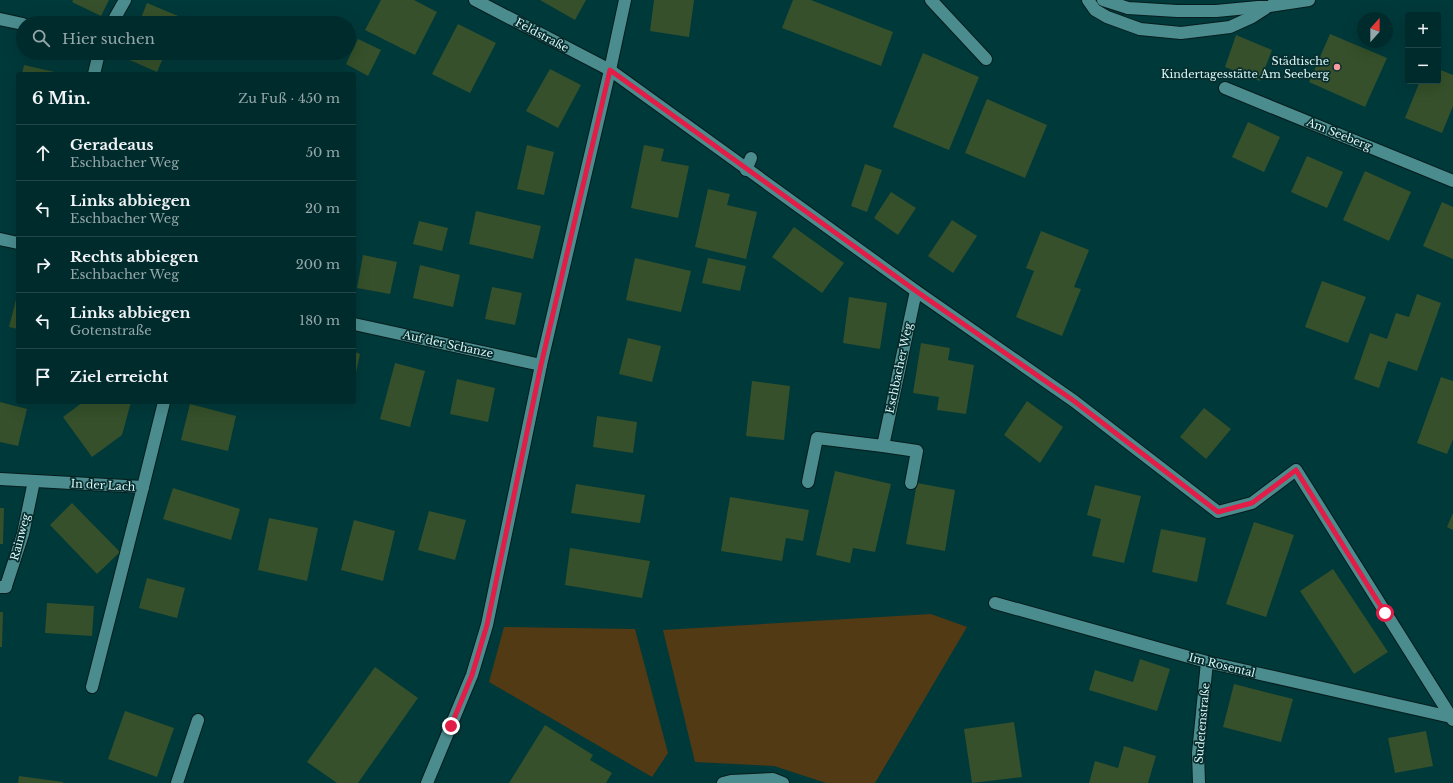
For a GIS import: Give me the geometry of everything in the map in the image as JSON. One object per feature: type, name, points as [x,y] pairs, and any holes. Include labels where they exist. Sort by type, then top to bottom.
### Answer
[{"type":"street","points":[[116,16],[125,0]]},
{"type":"street","name":"Feldstraße","points":[[475,0],[610,70]]},
{"type":"street","points":[[427,783],[472,675],[487,625],[541,365],[625,0]]},
{"type":"street","points":[[931,0],[986,59]]},
{"type":"street","points":[[1088,0],[1095,10],[1107,17],[1140,29],[1181,33],[1230,27],[1252,17],[1269,6]]},
{"type":"street","points":[[1103,0],[1128,8],[1177,11],[1216,11],[1269,6],[1309,0]]},
{"type":"street","points":[[0,19],[16,22]]},
{"type":"street","points":[[94,72],[97,60]]},
{"type":"street","points":[[610,70],[746,170],[1074,401],[1218,512],[1252,503],[1296,470],[1452,719]]},
{"type":"street","name":"Am Seeberg","points":[[1225,88],[1453,181]]},
{"type":"street","points":[[746,170],[751,158]]},
{"type":"street","points":[[797,206],[800,194]]},
{"type":"street","points":[[0,239],[16,243]]},
{"type":"street","name":"Eschbacher Weg","points":[[883,446],[916,291]]},
{"type":"street","name":"Auf der Schanze","points":[[356,324],[541,365]]},
{"type":"street","name":"In der Lach","points":[[0,479],[143,487],[164,404]]},
{"type":"street","points":[[808,482],[817,438],[917,450],[911,483]]},
{"type":"street","name":"Rainweg","points":[[0,587],[6,587],[22,534],[34,481]]},
{"type":"street","points":[[92,687],[143,487]]},
{"type":"street","name":"Im Rosental","points":[[995,603],[1207,662],[1452,719]]},
{"type":"street","name":"Sudetenstraße","points":[[1199,783],[1198,753],[1207,662]]},
{"type":"street","points":[[177,783],[198,720]]},
{"type":"street","points":[[724,783],[731,781],[773,779],[783,783]]},
{"type":"shaded area","points":[[931,614],[967,627],[875,783],[826,783],[774,766],[695,762],[663,630]]},
{"type":"shaded area","points":[[504,627],[635,629],[668,753],[652,777],[489,682]]},
{"type":"building","points":[[73,0],[109,0],[101,16],[72,2]]},
{"type":"building","points":[[381,0],[414,0],[437,12],[415,55],[365,30]]},
{"type":"building","points":[[540,0],[586,0],[575,20]]},
{"type":"building","points":[[654,0],[694,0],[689,37],[650,31]]},
{"type":"building","points":[[793,0],[811,0],[893,32],[881,66],[782,28]]},
{"type":"building","points":[[147,3],[178,16],[142,16]]},
{"type":"building","points":[[458,24],[496,43],[470,93],[432,74]]},
{"type":"building","points":[[1330,34],[1357,45],[1357,48],[1363,48],[1387,58],[1365,107],[1309,82]]},
{"type":"building","points":[[1236,35],[1272,50],[1260,81],[1225,67]]},
{"type":"building","points":[[358,39],[381,50],[368,76],[346,64],[348,60],[356,60],[356,43]]},
{"type":"building","points":[[923,53],[979,77],[949,150],[893,127]]},
{"type":"building","points":[[130,60],[162,60],[157,72]]},
{"type":"building","points":[[24,65],[55,72],[22,72]]},
{"type":"building","points":[[550,69],[581,85],[558,128],[526,111]]},
{"type":"building","points":[[1441,70],[1453,75],[1453,106],[1442,133],[1405,118],[1419,84],[1441,84]]},
{"type":"building","points":[[987,99],[1047,125],[1025,178],[965,153]]},
{"type":"building","points":[[1248,122],[1280,137],[1264,172],[1232,157]]},
{"type":"building","points":[[527,145],[554,152],[544,195],[517,189]]},
{"type":"building","points":[[644,145],[664,149],[661,161],[689,166],[678,218],[631,208]]},
{"type":"building","points":[[1307,156],[1343,172],[1327,208],[1291,192]]},
{"type":"building","points":[[865,164],[882,170],[867,212],[851,206]]},
{"type":"building","points":[[1365,171],[1411,192],[1389,241],[1343,220]]},
{"type":"building","points":[[708,189],[730,194],[727,205],[757,212],[746,259],[695,247]]},
{"type":"building","points":[[891,192],[916,208],[898,235],[874,218]]},
{"type":"building","points":[[1442,202],[1453,207],[1453,259],[1423,246]]},
{"type":"building","points":[[476,211],[541,226],[533,259],[469,244]]},
{"type":"building","points":[[952,220],[977,236],[953,273],[928,256]]},
{"type":"building","points":[[419,221],[448,228],[442,251],[413,244]]},
{"type":"building","points":[[794,227],[844,263],[822,293],[772,257]]},
{"type":"building","points":[[1041,231],[1089,250],[1074,287],[1081,289],[1062,336],[1016,317],[1034,271],[1026,268]]},
{"type":"building","points":[[363,255],[397,262],[390,294],[357,288]]},
{"type":"building","points":[[635,258],[691,271],[681,312],[626,300]]},
{"type":"building","points":[[708,258],[746,266],[740,291],[702,283]]},
{"type":"building","points":[[420,265],[460,275],[453,307],[413,298]]},
{"type":"building","points":[[1322,281],[1366,297],[1348,343],[1305,327]]},
{"type":"building","points":[[492,287],[522,293],[515,325],[485,319]]},
{"type":"building","points":[[1417,294],[1441,303],[1417,371],[1388,361],[1379,388],[1354,379],[1370,333],[1387,339],[1396,313],[1409,317]]},
{"type":"building","points":[[849,297],[887,303],[880,349],[843,343]]},
{"type":"building","points":[[16,300],[16,329],[9,327]]},
{"type":"building","points":[[628,338],[661,346],[652,382],[619,374]]},
{"type":"building","points":[[921,343],[950,348],[948,360],[974,365],[966,414],[937,410],[939,397],[913,393]]},
{"type":"building","points":[[356,353],[360,354],[356,372]]},
{"type":"building","points":[[395,363],[425,371],[410,427],[380,419]]},
{"type":"building","points":[[1441,377],[1453,381],[1453,439],[1447,454],[1417,443]]},
{"type":"building","points":[[457,379],[495,388],[488,422],[450,414]]},
{"type":"building","points":[[752,381],[790,386],[784,440],[746,436]]},
{"type":"building","points":[[1027,401],[1063,427],[1040,463],[1004,435]]},
{"type":"building","points":[[0,402],[27,409],[18,446],[0,442]]},
{"type":"building","points":[[80,404],[130,404],[122,435],[92,457],[63,417]]},
{"type":"building","points":[[190,404],[236,416],[228,451],[181,440]]},
{"type":"building","points":[[1204,408],[1231,429],[1206,459],[1180,437]]},
{"type":"building","points":[[597,416],[637,422],[633,453],[593,447]]},
{"type":"building","points":[[835,471],[891,484],[875,552],[853,548],[850,563],[816,555]]},
{"type":"building","points":[[917,483],[955,490],[945,551],[906,544]]},
{"type":"building","points":[[576,484],[645,495],[640,523],[571,513]]},
{"type":"building","points":[[1095,485],[1141,496],[1124,563],[1092,556],[1101,519],[1087,515]]},
{"type":"building","points":[[173,488],[240,509],[231,540],[163,519]]},
{"type":"building","points":[[730,497],[809,510],[803,541],[786,538],[782,561],[721,551]]},
{"type":"building","points":[[72,503],[120,552],[97,574],[50,525]]},
{"type":"building","points":[[0,508],[4,508],[3,544],[0,544]]},
{"type":"building","points":[[429,511],[466,520],[455,560],[418,550]]},
{"type":"building","points":[[1453,513],[1453,530],[1447,527]]},
{"type":"building","points":[[269,518],[318,528],[307,581],[258,570]]},
{"type":"building","points":[[354,520],[395,531],[383,581],[341,570]]},
{"type":"building","points":[[1254,522],[1294,535],[1266,617],[1226,604]]},
{"type":"building","points":[[1161,529],[1206,538],[1197,582],[1152,572]]},
{"type":"building","points":[[570,548],[650,561],[642,598],[565,585]]},
{"type":"building","points":[[1333,569],[1388,652],[1354,674],[1300,591]]},
{"type":"building","points":[[147,578],[185,588],[177,618],[139,608]]},
{"type":"building","points":[[47,603],[94,606],[92,636],[45,633]]},
{"type":"building","points":[[0,612],[3,612],[2,647],[0,647]]},
{"type":"building","points":[[1140,659],[1170,669],[1157,711],[1089,690],[1095,670],[1133,682]]},
{"type":"building","points":[[375,667],[418,698],[358,783],[337,783],[307,762]]},
{"type":"building","points":[[1234,684],[1293,699],[1281,742],[1223,727]]},
{"type":"building","points":[[125,711],[174,728],[157,777],[108,759]]},
{"type":"building","points":[[1014,722],[1022,777],[972,783],[964,729]]},
{"type":"building","points":[[545,725],[593,755],[590,760],[612,773],[606,783],[509,783]]},
{"type":"building","points":[[1426,731],[1433,766],[1395,773],[1388,738]]},
{"type":"building","points":[[1124,746],[1156,756],[1148,783],[1089,783],[1095,761],[1118,768]]},
{"type":"building","points":[[19,776],[63,782],[63,783],[18,783]]},
{"type":"place","name":"Städtische Kindertagesstätte Am Seeberg","points":[[1337,67]]},
{"type":"route","points":[[451,726],[472,675],[487,625],[541,365],[610,70],[746,170],[1074,401],[1218,512],[1252,503],[1296,470],[1385,613]]}]
